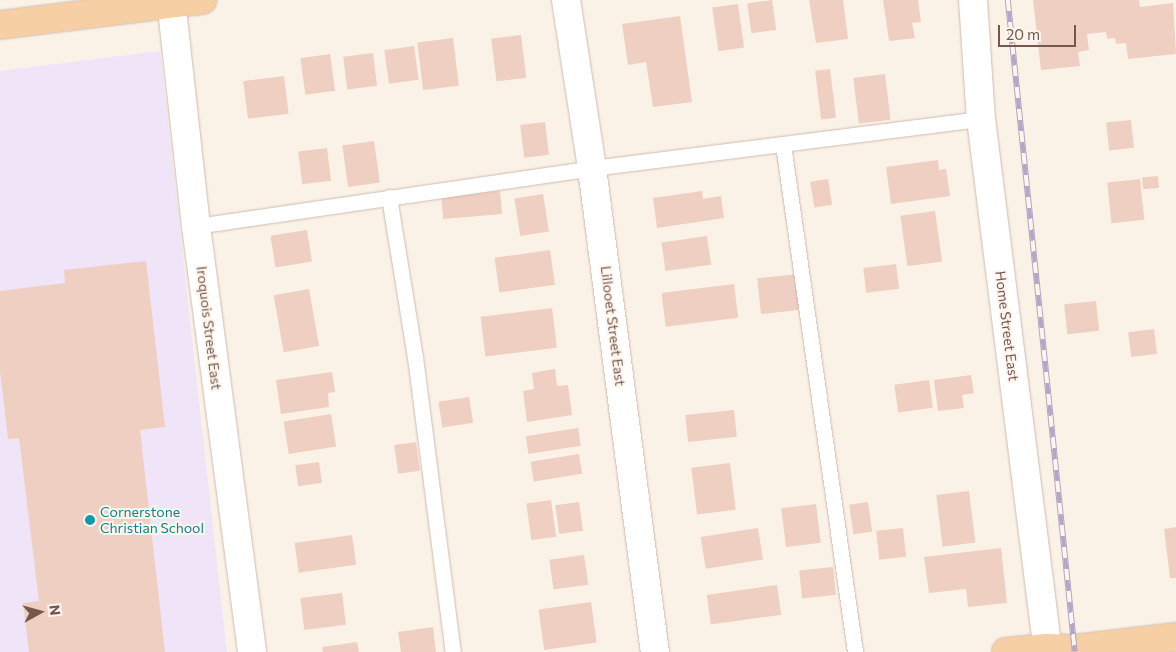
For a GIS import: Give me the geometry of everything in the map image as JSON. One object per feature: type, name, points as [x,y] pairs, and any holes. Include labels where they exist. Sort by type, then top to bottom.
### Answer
[{"type":"main road","points":[[0,25],[171,2],[202,0]]},
{"type":"main road","points":[[1006,652],[1074,649],[1176,636]]},
{"type":"street","name":"Lillooet Street East","points":[[566,0],[592,168],[655,652]]},
{"type":"street","name":"Home Street East","points":[[973,0],[981,119],[1047,650]]},
{"type":"street","name":"Iroquois Street East","points":[[171,2],[196,226],[252,652]]},
{"type":"lane","points":[[196,226],[592,168],[981,119]]},
{"type":"lane","points":[[783,144],[855,652]]},
{"type":"lane","points":[[389,197],[415,357],[453,652]]},
{"type":"shaded area","points":[[160,51],[227,652],[0,652],[0,71]]},
{"type":"building","points":[[772,0],[776,30],[751,33],[747,3]]},
{"type":"building","points":[[809,0],[843,0],[848,39],[816,43]]},
{"type":"building","points":[[883,0],[918,0],[921,22],[912,23],[915,38],[889,41]]},
{"type":"building","points":[[1033,0],[1139,0],[1140,7],[1173,3],[1176,54],[1128,59],[1126,43],[1116,44],[1115,38],[1107,39],[1106,32],[1087,34],[1089,50],[1078,52],[1080,66],[1041,70]]},
{"type":"building","points":[[738,4],[744,48],[718,51],[712,8]]},
{"type":"building","points":[[680,16],[692,102],[653,107],[646,62],[628,65],[622,24]]},
{"type":"building","points":[[521,35],[526,78],[496,81],[491,39]]},
{"type":"building","points":[[453,38],[459,86],[423,90],[417,42]]},
{"type":"building","points":[[414,46],[419,80],[389,84],[384,50]]},
{"type":"building","points":[[373,53],[377,86],[347,89],[343,57]]},
{"type":"building","points":[[330,54],[335,91],[305,95],[300,58]]},
{"type":"building","points":[[830,69],[836,118],[821,119],[815,71]]},
{"type":"building","points":[[885,74],[891,120],[859,124],[853,78]]},
{"type":"building","points":[[284,76],[289,114],[248,119],[243,81]]},
{"type":"building","points":[[1131,120],[1134,148],[1109,150],[1106,123]]},
{"type":"building","points":[[545,122],[549,155],[524,158],[520,125]]},
{"type":"building","points":[[374,141],[380,183],[348,187],[342,145]]},
{"type":"building","points":[[327,148],[331,181],[302,184],[298,152]]},
{"type":"building","points":[[938,160],[939,170],[946,169],[950,196],[891,204],[886,167]]},
{"type":"building","points":[[1158,176],[1159,188],[1143,189],[1142,177]]},
{"type":"building","points":[[828,179],[832,205],[814,207],[810,182]]},
{"type":"building","points":[[1140,179],[1144,220],[1111,223],[1107,182]]},
{"type":"building","points":[[500,191],[502,214],[443,219],[441,196]]},
{"type":"building","points":[[702,191],[703,199],[721,196],[724,218],[657,228],[653,198]]},
{"type":"building","points":[[543,194],[549,232],[520,236],[514,199]]},
{"type":"building","points":[[935,211],[942,262],[907,266],[900,216]]},
{"type":"building","points":[[307,230],[312,262],[275,267],[270,236]]},
{"type":"building","points":[[707,236],[711,265],[665,271],[661,242]]},
{"type":"building","points":[[550,250],[555,285],[499,292],[495,258]]},
{"type":"building","name":"Cornerstone Christian School","points":[[146,261],[165,427],[140,430],[165,652],[29,652],[23,603],[39,601],[19,438],[8,439],[0,371],[0,291],[65,283],[64,270]]},
{"type":"building","points":[[896,264],[899,289],[866,293],[863,268]]},
{"type":"building","points":[[798,274],[802,310],[761,314],[757,278]]},
{"type":"building","points":[[734,284],[738,318],[666,327],[662,293]]},
{"type":"building","points":[[309,289],[319,346],[284,352],[274,295]]},
{"type":"building","points":[[1096,301],[1099,331],[1067,334],[1064,304]]},
{"type":"building","points":[[552,308],[557,348],[485,356],[481,317]]},
{"type":"building","points":[[1154,329],[1157,354],[1131,357],[1128,332]]},
{"type":"building","points":[[555,369],[557,386],[568,385],[572,415],[527,422],[523,391],[534,389],[532,373]]},
{"type":"building","points":[[332,372],[335,392],[328,393],[329,407],[281,414],[276,380]]},
{"type":"building","points":[[971,375],[974,393],[962,395],[964,408],[938,411],[934,380]]},
{"type":"building","points":[[929,380],[933,408],[898,413],[894,385]]},
{"type":"building","points":[[469,397],[473,423],[442,428],[438,402]]},
{"type":"building","points":[[734,410],[737,437],[688,442],[685,415]]},
{"type":"building","points":[[331,414],[336,447],[289,454],[284,422]]},
{"type":"building","points":[[578,428],[581,446],[528,454],[526,436]]},
{"type":"building","points":[[416,442],[420,471],[398,474],[394,445]]},
{"type":"building","points":[[579,454],[582,474],[534,481],[531,462]]},
{"type":"building","points":[[319,462],[322,483],[298,486],[295,465]]},
{"type":"building","points":[[730,463],[736,510],[697,514],[691,468]]},
{"type":"building","points":[[969,491],[975,543],[943,547],[936,495]]},
{"type":"building","points":[[551,500],[556,537],[531,540],[526,503]]},
{"type":"building","points":[[579,502],[583,531],[559,534],[555,505]]},
{"type":"building","points":[[868,502],[872,532],[853,534],[849,505]]},
{"type":"building","points":[[816,504],[821,543],[786,547],[781,508]]},
{"type":"building","points":[[1176,527],[1176,578],[1170,578],[1164,529]]},
{"type":"building","points":[[758,528],[763,560],[706,569],[701,537]]},
{"type":"building","points":[[903,528],[906,557],[879,560],[876,531]]},
{"type":"building","points":[[352,535],[356,565],[299,573],[295,543]]},
{"type":"building","points":[[1001,548],[1007,603],[968,607],[966,589],[929,593],[924,557]]},
{"type":"building","points":[[584,555],[588,585],[554,590],[549,560]]},
{"type":"building","points":[[833,567],[836,595],[802,598],[799,571]]},
{"type":"building","points":[[777,585],[781,615],[711,625],[707,595]]},
{"type":"building","points":[[342,593],[346,625],[304,630],[300,598]]},
{"type":"building","points":[[591,602],[597,643],[544,650],[539,609]]},
{"type":"building","points":[[433,627],[436,652],[401,652],[398,632]]},
{"type":"building","points":[[357,642],[359,652],[323,652],[322,647]]},
{"type":"railway","points":[[1008,0],[1075,652]]},
{"type":"place","name":"Cornerstone Christian School","points":[[90,520]]}]
